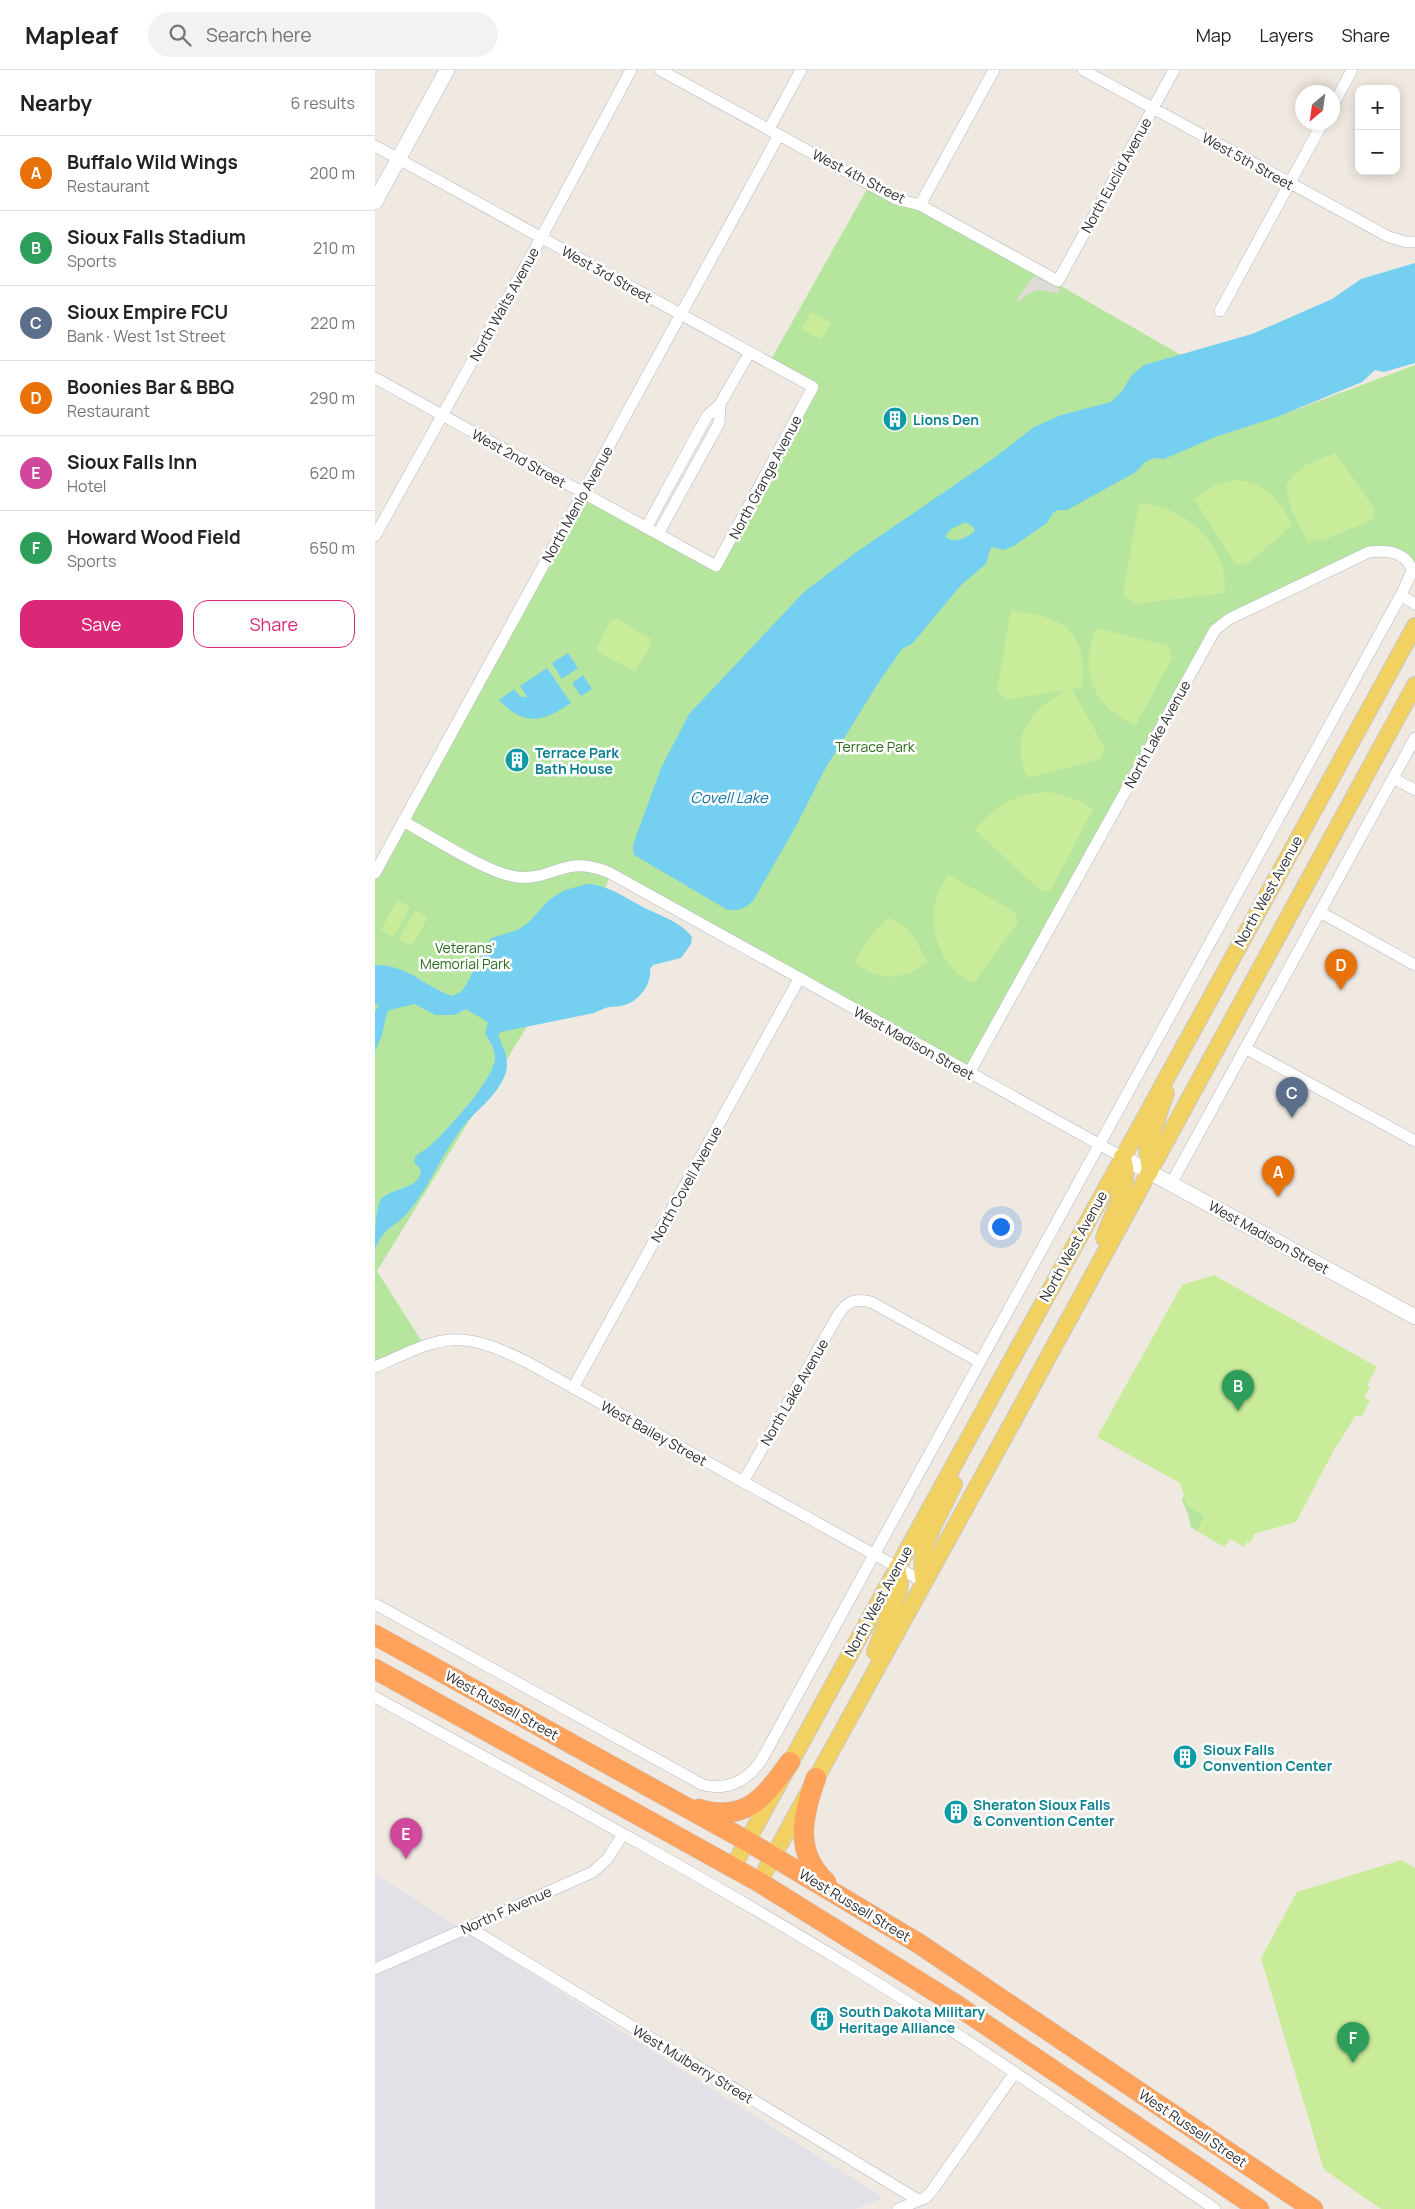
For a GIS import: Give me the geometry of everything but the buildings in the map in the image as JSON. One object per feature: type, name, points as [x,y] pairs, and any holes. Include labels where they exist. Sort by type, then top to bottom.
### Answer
[{"type":"highway","name":"West Russell Street","points":[[375,1635],[747,1841],[844,1898],[970,1977],[1313,2209]]},
{"type":"highway","points":[[375,1668],[428,1712],[759,1882],[955,2004],[1259,2209]]},
{"type":"highway","points":[[645,1784],[699,1809],[725,1814],[751,1806],[759,1801],[791,1762]]},
{"type":"highway","points":[[816,1778],[804,1820],[804,1846],[815,1871],[844,1898]]},
{"type":"main road","points":[[375,202],[447,70]]},
{"type":"main road","name":"North West Avenue","points":[[733,1867],[1415,626]]},
{"type":"main road","points":[[759,1882],[1415,685]]},
{"type":"main road","points":[[1149,1172],[1147,1148],[1164,1101],[1172,1066]]},
{"type":"main road","points":[[1097,1267],[1107,1228],[1125,1180],[1126,1165],[1122,1157]]},
{"type":"main road","name":"West Madison Street","points":[[1122,1157],[1415,1318]]},
{"type":"main road","points":[[924,1582],[921,1564],[924,1547],[962,1465],[976,1423]]},
{"type":"main road","points":[[867,1682],[869,1667],[899,1591],[900,1583],[897,1567]]},
{"type":"street","name":"North Walts Avenue","points":[[375,536],[541,238],[631,70]]},
{"type":"street","name":"West 4th Street","points":[[660,70],[896,199],[920,205],[1058,281]]},
{"type":"street","name":"North Menlo Avenue","points":[[375,873],[681,315],[774,132],[801,70]]},
{"type":"street","points":[[920,205],[994,70]]},
{"type":"street","name":"West 5th Street","points":[[1083,70],[1389,237],[1406,242],[1415,242]]},
{"type":"street","name":"North Euclid Avenue","points":[[1058,281],[1174,70]]},
{"type":"street","points":[[1340,92],[1352,70]]},
{"type":"street","points":[[1220,311],[1319,130]]},
{"type":"street","name":"West 3rd Street","points":[[375,146],[813,387]]},
{"type":"street","points":[[646,528],[707,416],[720,404],[749,352]]},
{"type":"street","name":"West 2nd Street","points":[[375,378],[716,566]]},
{"type":"street","name":"North Grange Avenue","points":[[716,566],[813,387]]},
{"type":"street","points":[[658,534],[719,422],[720,404]]},
{"type":"street","name":"North Lake Avenue","points":[[969,1073],[1215,630],[1229,619],[1369,552],[1387,550],[1401,556],[1411,566],[1412,571],[1401,595]]},
{"type":"street","points":[[1401,595],[1415,604]]},
{"type":"street","name":"North West Avenue","points":[[731,1785],[749,1775],[762,1758],[1401,595]]},
{"type":"street","points":[[1171,1184],[1415,738]]},
{"type":"street","points":[[1393,778],[1415,790]]},
{"type":"street","name":"West Madison Street","points":[[403,821],[507,875],[529,877],[569,866],[596,867],[1122,1157]]},
{"type":"street","points":[[1320,912],[1415,965]]},
{"type":"street","name":"North Covell Avenue","points":[[573,1388],[799,980]]},
{"type":"street","points":[[1245,1048],[1415,1141]]},
{"type":"street","name":"North Lake Avenue","points":[[743,1482],[838,1315],[848,1303],[855,1299],[871,1302],[980,1362]]},
{"type":"street","name":"West Bailey Street","points":[[375,1367],[423,1345],[441,1340],[462,1339],[500,1350],[573,1388],[924,1582]]},
{"type":"street","name":"West Russell Street","points":[[375,1604],[692,1780],[711,1787],[731,1785]]},
{"type":"street","points":[[375,1697],[428,1712],[623,1834],[853,1968],[1215,2209]]},
{"type":"street","name":"North F Avenue","points":[[375,1969],[593,1872],[608,1858],[623,1834]]},
{"type":"street","name":"West Mulberry Street","points":[[468,1927],[918,2200]]},
{"type":"street","points":[[898,2209],[925,2198],[931,2192],[1014,2074]]},
{"type":"shaded area","points":[[1034,276],[1060,289],[1058,293],[1037,290],[1026,295],[1019,302],[1016,300]]},
{"type":"shaded area","points":[[375,1874],[883,2198],[855,2209],[375,2209]]},
{"type":"green space","name":"Terrace Park","points":[[870,184],[920,205],[1174,351],[1287,413],[1415,365],[1415,563],[1384,550],[1215,630],[969,1073],[610,875],[596,914],[377,1271],[424,1345],[375,1367],[375,873],[583,493],[716,566],[813,387],[769,363]]},
{"type":"green space","points":[[811,312],[831,323],[821,340],[801,329]]},
{"type":"green space","points":[[1336,453],[1375,510],[1372,520],[1326,539],[1308,542],[1292,512],[1286,487],[1290,479],[1307,464]]},
{"type":"green space","points":[[1235,480],[1255,485],[1271,494],[1283,508],[1292,526],[1246,565],[1235,563],[1194,499],[1215,485]]},
{"type":"green space","points":[[1139,503],[1153,505],[1179,514],[1200,530],[1209,540],[1222,566],[1225,593],[1134,604],[1123,594]]},
{"type":"green space","points":[[1011,610],[1045,617],[1058,622],[1068,629],[1076,639],[1081,651],[1083,667],[1082,687],[1072,689],[1105,748],[1101,759],[1028,778],[1022,763],[1021,749],[1022,737],[1027,725],[1043,706],[1067,690],[1006,700],[997,690]]},
{"type":"green space","points":[[617,619],[651,639],[651,644],[637,669],[633,671],[597,651],[597,647],[611,621]]},
{"type":"green space","points":[[1096,628],[1169,646],[1172,658],[1136,725],[1121,718],[1109,709],[1093,686],[1089,658]]},
{"type":"green space","points":[[1050,792],[1081,801],[1093,809],[1051,890],[1041,891],[975,830],[992,813],[1008,802],[1026,795]]},
{"type":"green space","points":[[949,875],[1015,912],[1018,922],[974,983],[960,975],[949,964],[941,950],[936,935],[935,904],[940,888]]},
{"type":"green space","points":[[397,900],[410,907],[394,937],[381,930]]},
{"type":"green space","points":[[415,910],[428,917],[412,946],[399,939]]},
{"type":"green space","points":[[888,918],[895,920],[907,929],[928,962],[910,973],[882,976],[872,973],[855,961],[869,937]]},
{"type":"green space","points":[[1214,1275],[1377,1367],[1367,1385],[1370,1387],[1364,1397],[1370,1401],[1361,1417],[1356,1415],[1334,1450],[1296,1522],[1254,1534],[1250,1543],[1247,1542],[1244,1547],[1230,1539],[1224,1547],[1197,1531],[1205,1516],[1187,1505],[1180,1483],[1097,1437],[1182,1285]]},
{"type":"green space","points":[[1184,1495],[1187,1505],[1205,1516],[1197,1531],[1191,1527],[1182,1500]]},
{"type":"green space","points":[[1401,1860],[1415,1868],[1415,2209],[1381,2209],[1323,2167],[1261,1958],[1297,1892]]},
{"type":"water","name":"Covell Lake","points":[[1415,263],[1415,363],[1384,372],[1375,370],[1362,382],[1277,417],[1215,437],[1164,459],[1154,458],[1145,462],[1136,472],[1067,510],[1058,510],[1053,513],[1047,523],[1012,547],[1003,550],[991,547],[986,564],[961,585],[912,644],[902,649],[877,685],[825,769],[795,828],[750,904],[737,910],[726,909],[634,855],[635,839],[661,768],[689,714],[804,592],[855,553],[994,458],[1034,427],[1061,415],[1111,402],[1122,391],[1132,375],[1144,365],[1252,334],[1332,299],[1361,279]],"holes":[[[966,522],[974,528],[974,532],[959,540],[948,539],[945,536],[951,529]]]},
{"type":"water","points":[[568,653],[578,668],[562,679],[552,663]]},
{"type":"water","points":[[547,668],[571,703],[543,718],[534,719],[517,715],[499,700],[514,689],[521,697],[527,697],[520,686]]},
{"type":"water","points":[[583,675],[592,689],[581,696],[572,683]]},
{"type":"water","points":[[587,884],[612,890],[672,921],[692,937],[691,944],[681,958],[653,965],[650,969],[647,986],[640,996],[630,1003],[607,1007],[594,1013],[501,1032],[498,1036],[505,1054],[507,1067],[499,1087],[458,1133],[418,1200],[405,1216],[382,1236],[375,1250],[376,1216],[381,1199],[416,1181],[421,1170],[414,1162],[415,1157],[429,1147],[469,1104],[487,1079],[493,1067],[495,1055],[485,1034],[488,1022],[466,1009],[455,1015],[435,1015],[415,1004],[390,1010],[387,1013],[382,1035],[375,1051],[375,1011],[379,1006],[375,1004],[375,965],[386,965],[396,968],[452,996],[461,992],[466,985],[491,938],[517,930],[528,923],[549,900],[565,890]]},
{"type":"place","name":"Lions Den","points":[[895,419]]},
{"type":"place","name":"Terrace Park Bath House","points":[[517,760]]},
{"type":"place","name":"Boonies Bar & BBQ","points":[[1341,990]]},
{"type":"place","name":"Sioux Empire FCU","points":[[1292,1118]]},
{"type":"place","name":"Buffalo Wild Wings","points":[[1278,1197]]},
{"type":"place","name":"Sioux Falls Stadium","points":[[1238,1411]]},
{"type":"place","name":"Sioux Falls Convention Center","points":[[1185,1757]]},
{"type":"place","name":"Sheraton Sioux Falls & Convention Center","points":[[956,1812]]},
{"type":"place","name":"Sioux Falls Inn","points":[[406,1859]]},
{"type":"place","name":"South Dakota Military Heritage Alliance","points":[[822,2019]]},
{"type":"place","name":"Howard Wood Field","points":[[1353,2063]]},
{"type":"park label","name":"Veterans' Memorial Park","points":[[465,956]]}]
